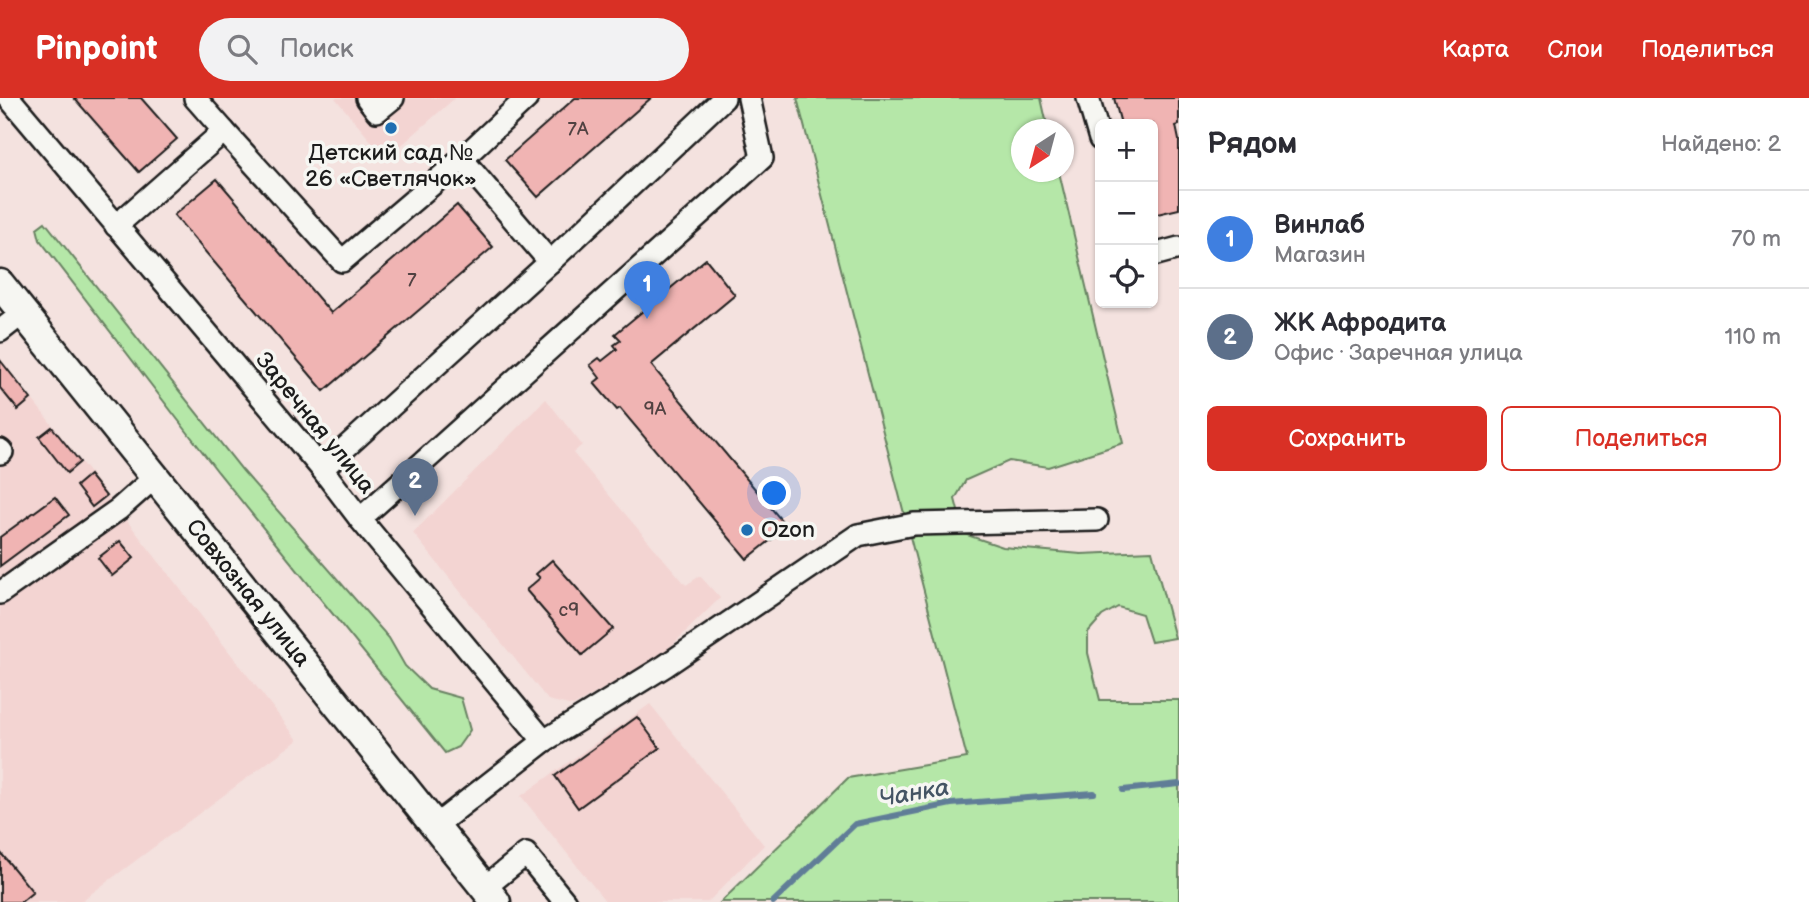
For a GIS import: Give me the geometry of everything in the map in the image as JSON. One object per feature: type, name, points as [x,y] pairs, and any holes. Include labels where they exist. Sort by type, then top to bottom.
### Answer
[{"type":"main road","name":"Совхозная улица","points":[[0,284],[490,898]]},
{"type":"street","name":"Заречная улица","points":[[9,98],[322,470],[544,740]]},
{"type":"street","points":[[195,98],[342,261],[462,159],[527,98]]},
{"type":"street","points":[[367,98],[377,111],[393,98]]},
{"type":"street","points":[[322,470],[550,262],[724,98]]},
{"type":"street","points":[[360,519],[762,158],[749,98]]},
{"type":"street","points":[[1088,98],[1095,122]]},
{"type":"street","points":[[116,226],[224,131]]},
{"type":"street","points":[[462,159],[550,262]]},
{"type":"street","points":[[1158,254],[1179,248]]},
{"type":"street","points":[[0,331],[23,313]]},
{"type":"street","points":[[0,593],[119,509],[155,477]]},
{"type":"street","points":[[435,827],[544,740],[665,666],[858,534],[914,524],[1097,520]]},
{"type":"street","points":[[490,898],[526,854],[565,902]]},
{"type":"shaded area","name":"Детский сад № 26 «Светлячок»","points":[[335,98],[455,98],[386,159]]},
{"type":"shaded area","points":[[0,358],[298,740],[80,902],[0,902]]},
{"type":"shaded area","points":[[546,399],[582,445],[573,453],[686,585],[700,576],[720,598],[660,657],[573,706],[548,700],[413,533]]},
{"type":"shaded area","points":[[650,704],[764,845],[708,902],[606,902],[521,796]]},
{"type":"green space","points":[[797,98],[1041,98],[1046,119],[1011,119],[1011,182],[1061,182],[1123,443],[1048,467],[1009,461],[966,480],[955,499],[964,534],[1003,547],[1081,554],[1152,551],[1175,638],[1151,642],[1142,614],[1118,607],[1102,616],[1088,632],[1088,653],[1100,700],[1179,700],[1179,902],[721,902],[848,778],[967,758]]},
{"type":"green space","points":[[45,222],[243,471],[389,638],[405,666],[429,689],[461,698],[470,730],[458,747],[445,753],[218,472],[40,240],[37,228]]},
{"type":"building","points":[[74,98],[141,98],[177,139],[139,172]]},
{"type":"building","points":[[575,98],[651,98],[538,197],[505,160]]},
{"type":"building","points":[[1114,98],[1179,98],[1179,125],[1176,126],[1179,140],[1179,209],[1158,214],[1158,119],[1120,119]]},
{"type":"building","points":[[217,179],[331,313],[457,205],[493,247],[324,391],[174,215]]},
{"type":"building","points":[[706,259],[735,295],[651,365],[787,527],[747,559],[620,408],[617,410],[594,383],[600,378],[590,365],[599,358],[602,361],[617,349],[614,345],[621,340],[615,334]]},
{"type":"building","points":[[0,360],[31,399],[18,410],[0,388]]},
{"type":"building","points":[[52,427],[80,462],[67,473],[39,437]]},
{"type":"building","points":[[89,475],[106,496],[92,507],[76,486]]},
{"type":"building","points":[[55,497],[69,515],[0,566],[0,537]]},
{"type":"building","points":[[120,541],[134,558],[112,576],[98,558]]},
{"type":"building","points":[[552,560],[613,629],[582,655],[526,590],[540,578],[536,574]]},
{"type":"building","points":[[637,717],[660,748],[578,808],[555,776]]},
{"type":"building","points":[[0,852],[33,892],[21,902],[0,902]]},
{"type":"waterway","name":"Чанка","points":[[1123,790],[1179,784]]},
{"type":"waterway","name":"Чанка","points":[[773,902],[855,824],[951,804],[1094,793]]},
{"type":"place","name":"Детский сад № 26 «Светлячок»","points":[[391,128]]},
{"type":"place","name":"Винлаб","points":[[647,319]]},
{"type":"place","name":"ЖК Афродита","points":[[415,516]]},
{"type":"place","name":"Ozon","points":[[747,530]]}]
